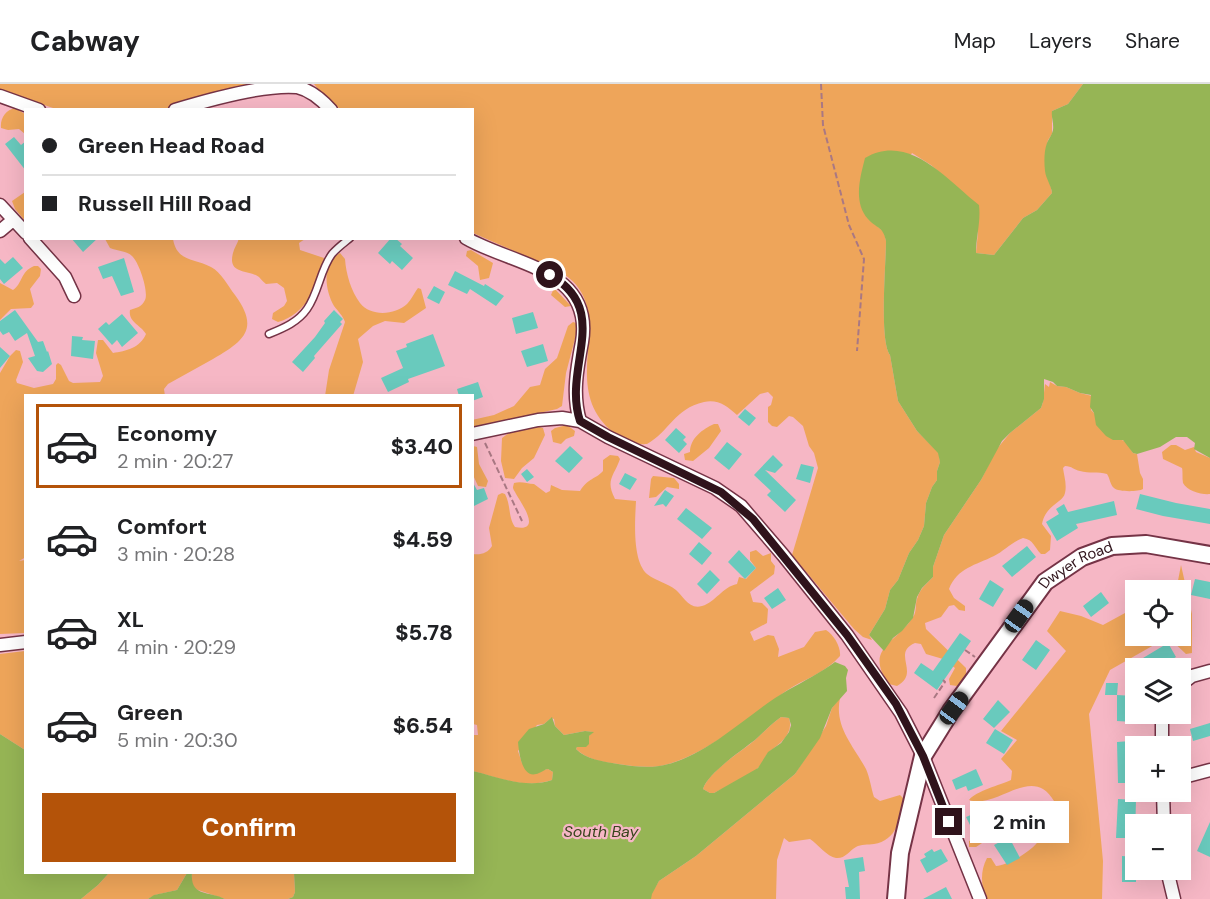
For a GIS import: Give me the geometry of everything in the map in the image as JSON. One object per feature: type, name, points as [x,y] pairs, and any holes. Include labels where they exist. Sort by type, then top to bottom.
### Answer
[{"type":"street","points":[[182,108],[251,89],[284,85],[309,91],[329,108]]},
{"type":"street","points":[[0,96],[33,108]]},
{"type":"street","points":[[0,205],[24,231]]},
{"type":"street","points":[[0,231],[13,220]]},
{"type":"street","points":[[32,240],[65,278],[74,296]]},
{"type":"street","points":[[469,240],[483,248],[550,275],[564,284],[573,295],[584,324],[576,385],[580,421]]},
{"type":"street","points":[[476,433],[538,420],[562,418],[580,421],[721,492],[741,506],[851,641],[902,713],[923,756],[980,899]]},
{"type":"street","name":"Dwyer Road","points":[[896,899],[898,864],[923,756],[936,733],[1045,582],[1063,568],[1093,552],[1112,546],[1130,544],[1160,546],[1210,555]]},
{"type":"street","points":[[0,645],[24,642]]},
{"type":"street","points":[[1191,676],[1210,671]]},
{"type":"street","points":[[1191,775],[1210,770]]},
{"type":"street","points":[[1169,880],[1174,899]]},
{"type":"lane","points":[[269,334],[291,324],[302,315],[311,302],[328,261],[348,240]]},
{"type":"path","points":[[821,84],[823,125],[849,225],[864,259],[857,351]]},
{"type":"path","points":[[476,433],[522,521]]},
{"type":"path","points":[[934,698],[945,682],[943,681]]},
{"type":"shaded area","points":[[0,84],[249,84],[171,108],[53,108],[0,90]]},
{"type":"shaded area","points":[[314,84],[1083,84],[1068,104],[1052,111],[1052,134],[1048,140],[1045,156],[1052,193],[1037,210],[1023,218],[994,255],[976,253],[978,232],[961,191],[931,165],[912,153],[871,221],[884,232],[886,241],[885,334],[898,401],[917,431],[939,453],[940,462],[937,480],[926,503],[924,526],[909,553],[898,580],[890,590],[885,609],[869,635],[872,640],[863,637],[854,629],[792,555],[818,468],[803,426],[789,416],[777,427],[772,426],[768,422],[768,407],[773,397],[768,392],[760,394],[737,415],[718,402],[709,401],[694,405],[679,415],[647,444],[634,443],[618,436],[597,413],[589,392],[587,370],[589,325],[586,304],[577,286],[557,270],[474,233],[474,108],[339,108]]},
{"type":"shaded area","points":[[15,108],[24,113],[24,133],[19,129],[1,128],[4,115]]},
{"type":"shaded area","points":[[24,193],[24,220],[15,209],[12,201]]},
{"type":"shaded area","points":[[106,240],[173,240],[182,256],[215,269],[221,276],[243,307],[247,325],[245,333],[233,346],[168,384],[164,389],[165,394],[24,394],[24,558],[19,561],[24,560],[24,633],[0,634],[0,373],[16,350],[20,351],[23,362],[17,383],[34,388],[53,384],[58,363],[69,381],[73,383],[100,382],[103,376],[96,353],[98,340],[103,340],[113,353],[132,348],[140,343],[146,334],[131,318],[130,310],[141,306],[146,296],[140,270],[132,256],[110,248]]},
{"type":"shaded area","points":[[238,240],[304,240],[299,243],[300,250],[324,258],[315,288],[304,306],[288,318],[278,322],[272,319],[273,313],[284,306],[287,301],[284,288],[277,283],[266,284],[259,277],[236,268],[232,260]]},
{"type":"shaded area","points":[[471,250],[493,263],[489,278],[480,280],[478,266],[466,256],[467,251]]},
{"type":"shaded area","points":[[340,253],[345,259],[354,293],[360,303],[370,311],[383,313],[402,308],[418,288],[421,289],[426,308],[404,323],[385,321],[373,326],[358,339],[363,362],[354,394],[325,394],[329,370],[345,322],[328,293],[327,270],[334,257]]},
{"type":"shaded area","points":[[34,266],[41,269],[40,276],[30,289],[34,304],[31,308],[11,309],[0,320],[0,283],[13,290],[26,271]]},
{"type":"shaded area","points":[[554,288],[571,306],[565,307],[551,295]]},
{"type":"shaded area","points":[[573,322],[576,323],[577,331],[566,373],[562,406],[474,428],[474,420],[494,415],[514,406],[530,387],[540,385],[545,369],[557,358],[568,326]]},
{"type":"shaded area","points":[[1050,382],[1092,396],[1091,410],[1120,439],[1126,442],[1133,453],[1137,454],[1143,489],[1128,491],[1116,489],[1107,474],[1083,472],[1065,466],[1063,468],[1066,483],[1064,496],[1047,512],[1042,524],[1051,536],[1050,550],[1041,554],[1032,542],[1023,538],[994,556],[968,568],[957,576],[949,589],[954,598],[965,606],[965,611],[959,610],[954,605],[949,606],[941,617],[925,623],[926,629],[966,668],[966,676],[957,686],[950,685],[949,679],[955,668],[943,659],[926,654],[921,644],[915,643],[905,652],[907,675],[904,681],[897,686],[889,684],[882,672],[881,654],[914,615],[918,595],[933,577],[933,567],[944,535],[981,480],[996,450],[1010,433],[1041,408],[1045,384],[1049,387]]},
{"type":"shaded area","points":[[714,424],[718,424],[721,431],[709,448],[693,461],[685,460],[684,454],[690,452],[695,438]]},
{"type":"shaded area","points":[[567,425],[575,431],[574,436],[561,444],[553,442],[551,431]]},
{"type":"shaded area","points":[[543,428],[545,435],[534,458],[514,479],[505,478],[501,461],[502,438],[509,433]]},
{"type":"shaded area","points":[[1171,445],[1185,450],[1194,447],[1196,452],[1210,458],[1210,494],[1199,493],[1188,488],[1183,483],[1182,468],[1163,459],[1162,452]]},
{"type":"shaded area","points":[[474,446],[477,447],[479,464],[488,481],[486,487],[478,486],[474,477]]},
{"type":"shaded area","points":[[610,455],[618,456],[620,459],[611,482],[612,493],[615,499],[636,501],[637,550],[642,568],[647,574],[676,590],[687,602],[697,607],[707,604],[727,588],[737,584],[739,577],[746,579],[756,568],[750,560],[750,552],[756,550],[763,556],[771,553],[771,561],[775,566],[774,574],[750,592],[753,602],[762,603],[768,609],[767,623],[750,632],[754,641],[768,635],[774,636],[779,649],[778,657],[804,647],[815,632],[826,630],[836,642],[840,656],[828,667],[786,691],[726,735],[676,762],[644,767],[596,760],[576,749],[588,741],[593,732],[585,731],[564,735],[551,718],[544,724],[537,725],[518,751],[522,763],[553,772],[552,780],[522,783],[474,771],[474,735],[478,735],[477,725],[474,724],[474,554],[484,553],[492,546],[489,528],[498,495],[505,494],[515,527],[524,528],[528,525],[529,520],[513,489],[514,483],[534,484],[546,493],[550,491],[551,485],[562,490],[580,491],[586,483],[603,471],[603,460]]},
{"type":"shaded area","points":[[653,476],[674,478],[679,484],[679,489],[667,487],[656,497],[649,498]]},
{"type":"shaded area","points":[[1181,565],[1184,580],[1178,580]]},
{"type":"shaded area","points":[[1191,610],[1192,653],[1186,654],[1178,646],[1191,646]]},
{"type":"shaded area","points":[[1060,611],[1103,625],[1125,613],[1125,646],[1152,646],[1131,658],[1125,658],[1125,661],[1110,670],[1089,714],[1103,861],[1102,899],[986,899],[982,878],[987,858],[991,858],[996,866],[1002,865],[1030,850],[1041,835],[1035,826],[1026,823],[994,835],[976,847],[969,847],[969,841],[996,829],[1016,814],[1026,811],[1043,818],[1054,819],[1056,808],[1054,801],[1045,790],[1035,786],[1014,790],[991,799],[969,800],[982,791],[1011,780],[1012,771],[1001,759],[1017,740],[1001,731],[1066,651],[1047,631]]},
{"type":"shaded area","points":[[24,651],[24,749],[0,734],[0,654]]},
{"type":"shaded area","points":[[840,698],[842,727],[866,769],[874,797],[880,801],[900,795],[903,798],[899,821],[893,833],[882,842],[858,846],[839,858],[829,855],[810,839],[789,842],[784,838],[777,860],[776,899],[651,899],[651,894],[659,881],[696,856],[795,774],[826,726],[832,708]]},
{"type":"shaded area","points":[[781,717],[789,718],[788,733],[768,753],[755,771],[714,793],[703,789],[718,769]]},
{"type":"shaded area","points":[[108,874],[186,874],[177,890],[148,899],[81,899]]},
{"type":"shaded area","points":[[192,874],[294,874],[295,892],[293,897],[288,899],[225,899],[195,889],[192,884]]},
{"type":"water","points":[[1083,84],[1210,84],[1210,458],[1194,449],[1195,443],[1187,437],[1176,437],[1160,447],[1137,454],[1133,453],[1123,440],[1113,440],[1096,425],[1094,413],[1090,407],[1091,395],[1057,386],[1044,379],[1044,399],[1041,408],[1002,441],[981,480],[944,535],[933,567],[933,577],[917,597],[913,618],[893,638],[884,651],[869,635],[885,609],[890,590],[898,580],[909,553],[924,526],[926,503],[937,480],[940,462],[938,453],[917,431],[898,401],[885,334],[886,241],[881,230],[863,212],[859,198],[865,158],[881,152],[897,151],[912,155],[940,172],[979,205],[976,253],[994,255],[1023,218],[1037,210],[1052,193],[1044,160],[1046,146],[1053,130],[1052,111],[1068,104]]},
{"type":"water","name":"South Bay","points":[[835,662],[845,666],[848,670],[847,691],[832,708],[820,738],[795,774],[696,856],[659,881],[651,899],[288,899],[293,897],[295,892],[294,874],[474,874],[474,771],[522,783],[552,780],[553,772],[548,769],[533,774],[525,770],[518,742],[529,729],[544,724],[552,717],[555,726],[564,735],[585,731],[594,732],[589,736],[589,744],[586,747],[576,749],[585,756],[623,765],[659,766],[676,762],[710,745],[788,690]],"holes":[[[781,717],[789,718],[791,725],[781,743],[768,752],[758,768],[714,793],[703,789],[718,769],[774,722]]]},
{"type":"water","points":[[0,734],[24,749],[24,874],[108,874],[81,899],[0,899]]},
{"type":"water","points":[[186,874],[192,874],[192,881],[197,890],[225,899],[148,899],[154,895],[177,890]]},
{"type":"building","points":[[14,137],[21,145],[24,143],[24,168],[5,144]]},
{"type":"building","points":[[73,240],[96,240],[83,252]]},
{"type":"building","points":[[389,240],[397,240],[402,244],[400,246],[413,258],[402,270],[392,261],[390,264],[378,253]]},
{"type":"building","points":[[13,257],[23,268],[4,284],[0,279],[0,259],[5,264]]},
{"type":"building","points":[[124,258],[134,292],[121,296],[112,276],[103,279],[98,267]]},
{"type":"building","points":[[455,271],[484,286],[485,284],[504,296],[496,306],[470,289],[467,294],[448,285]]},
{"type":"building","points":[[434,286],[445,292],[439,304],[427,298]]},
{"type":"building","points":[[15,310],[38,342],[43,341],[48,351],[52,364],[43,372],[37,371],[28,358],[35,356],[27,333],[15,341],[9,332],[3,335],[0,331],[0,321]]},
{"type":"building","points":[[334,310],[343,319],[340,322],[342,324],[303,372],[292,362],[315,337],[325,323],[324,321]]},
{"type":"building","points":[[533,312],[538,328],[516,334],[512,318]]},
{"type":"building","points":[[122,314],[138,333],[122,347],[117,340],[112,345],[98,329],[106,322],[109,325]]},
{"type":"building","points":[[433,334],[445,366],[408,379],[409,382],[388,392],[381,378],[403,368],[396,351],[407,347],[406,344]]},
{"type":"building","points":[[72,336],[95,341],[93,359],[71,356]]},
{"type":"building","points":[[543,344],[548,361],[527,367],[521,351]]},
{"type":"building","points":[[0,347],[10,356],[0,368]]},
{"type":"building","points":[[478,382],[483,397],[474,400],[474,394],[458,394],[457,389]]},
{"type":"building","points":[[745,409],[756,418],[749,426],[738,417]]},
{"type":"building","points":[[676,428],[686,437],[683,440],[687,444],[679,453],[665,440]]},
{"type":"building","points":[[727,442],[742,454],[729,470],[714,458]]},
{"type":"building","points":[[570,446],[583,458],[569,473],[555,461]]},
{"type":"building","points":[[773,455],[783,465],[775,473],[765,470],[796,500],[785,512],[767,495],[771,491],[754,475]]},
{"type":"building","points":[[801,464],[814,467],[810,483],[796,479]]},
{"type":"building","points":[[527,469],[534,477],[527,482],[521,474]]},
{"type":"building","points":[[625,473],[637,479],[630,490],[619,484]]},
{"type":"building","points":[[474,485],[477,490],[484,488],[488,499],[474,506]]},
{"type":"building","points":[[665,490],[674,496],[666,507],[663,504],[654,506]]},
{"type":"building","points":[[1140,494],[1210,509],[1210,524],[1136,509]]},
{"type":"building","points":[[1114,501],[1117,515],[1076,524],[1078,528],[1057,541],[1046,522],[1059,514],[1056,509],[1064,504],[1068,512]]},
{"type":"building","points":[[686,508],[712,528],[702,539],[677,519]]},
{"type":"building","points":[[699,542],[712,553],[702,565],[689,554]]},
{"type":"building","points":[[1027,546],[1036,557],[1012,577],[1002,566]]},
{"type":"building","points":[[739,550],[756,568],[745,579],[728,562]]},
{"type":"building","points":[[710,570],[720,580],[707,594],[697,584]]},
{"type":"building","points":[[1195,579],[1210,582],[1210,599],[1191,595]]},
{"type":"building","points":[[990,580],[1004,589],[993,607],[979,599]]},
{"type":"building","points":[[778,588],[786,600],[772,609],[764,598]]},
{"type":"building","points":[[1101,592],[1109,603],[1091,617],[1083,606]]},
{"type":"building","points":[[960,633],[971,641],[937,690],[914,673],[921,663],[933,671]]},
{"type":"building","points":[[1036,640],[1050,650],[1036,670],[1022,660]]},
{"type":"building","points":[[1163,646],[1170,646],[1176,657],[1174,658],[1143,658]]},
{"type":"building","points":[[1106,683],[1118,683],[1117,695],[1105,695]]},
{"type":"building","points":[[1117,695],[1125,695],[1125,722],[1117,721]]},
{"type":"building","points":[[998,700],[1010,712],[994,728],[983,719]]},
{"type":"building","points":[[1210,723],[1210,736],[1193,741],[1190,729]]},
{"type":"building","points":[[995,729],[1013,740],[1004,754],[986,743]]},
{"type":"building","points":[[1125,741],[1125,783],[1118,783],[1117,742]]},
{"type":"building","points":[[976,769],[983,785],[968,791],[966,786],[956,790],[952,780]]},
{"type":"building","points":[[1118,799],[1125,799],[1125,802],[1136,802],[1136,814],[1125,814],[1125,838],[1116,838]]},
{"type":"building","points":[[989,803],[992,811],[983,814],[989,827],[974,833],[966,817],[978,812],[976,809]]},
{"type":"building","points":[[1210,822],[1210,857],[1197,851]]},
{"type":"building","points":[[1009,837],[1020,858],[1007,865],[994,845]]},
{"type":"building","points":[[932,849],[934,852],[941,849],[948,861],[927,873],[920,860],[926,857],[924,854]]},
{"type":"building","points":[[1122,856],[1125,856],[1125,880],[1136,880],[1136,882],[1122,882]]},
{"type":"building","points":[[863,857],[865,871],[859,872],[860,899],[846,899],[845,887],[849,887],[844,860]]},
{"type":"building","points":[[946,887],[952,899],[923,899]]},
{"type":"route","points":[[550,275],[569,290],[582,314],[584,330],[576,385],[580,421],[721,492],[741,506],[753,519],[847,635],[896,704],[923,756],[949,822]]}]
